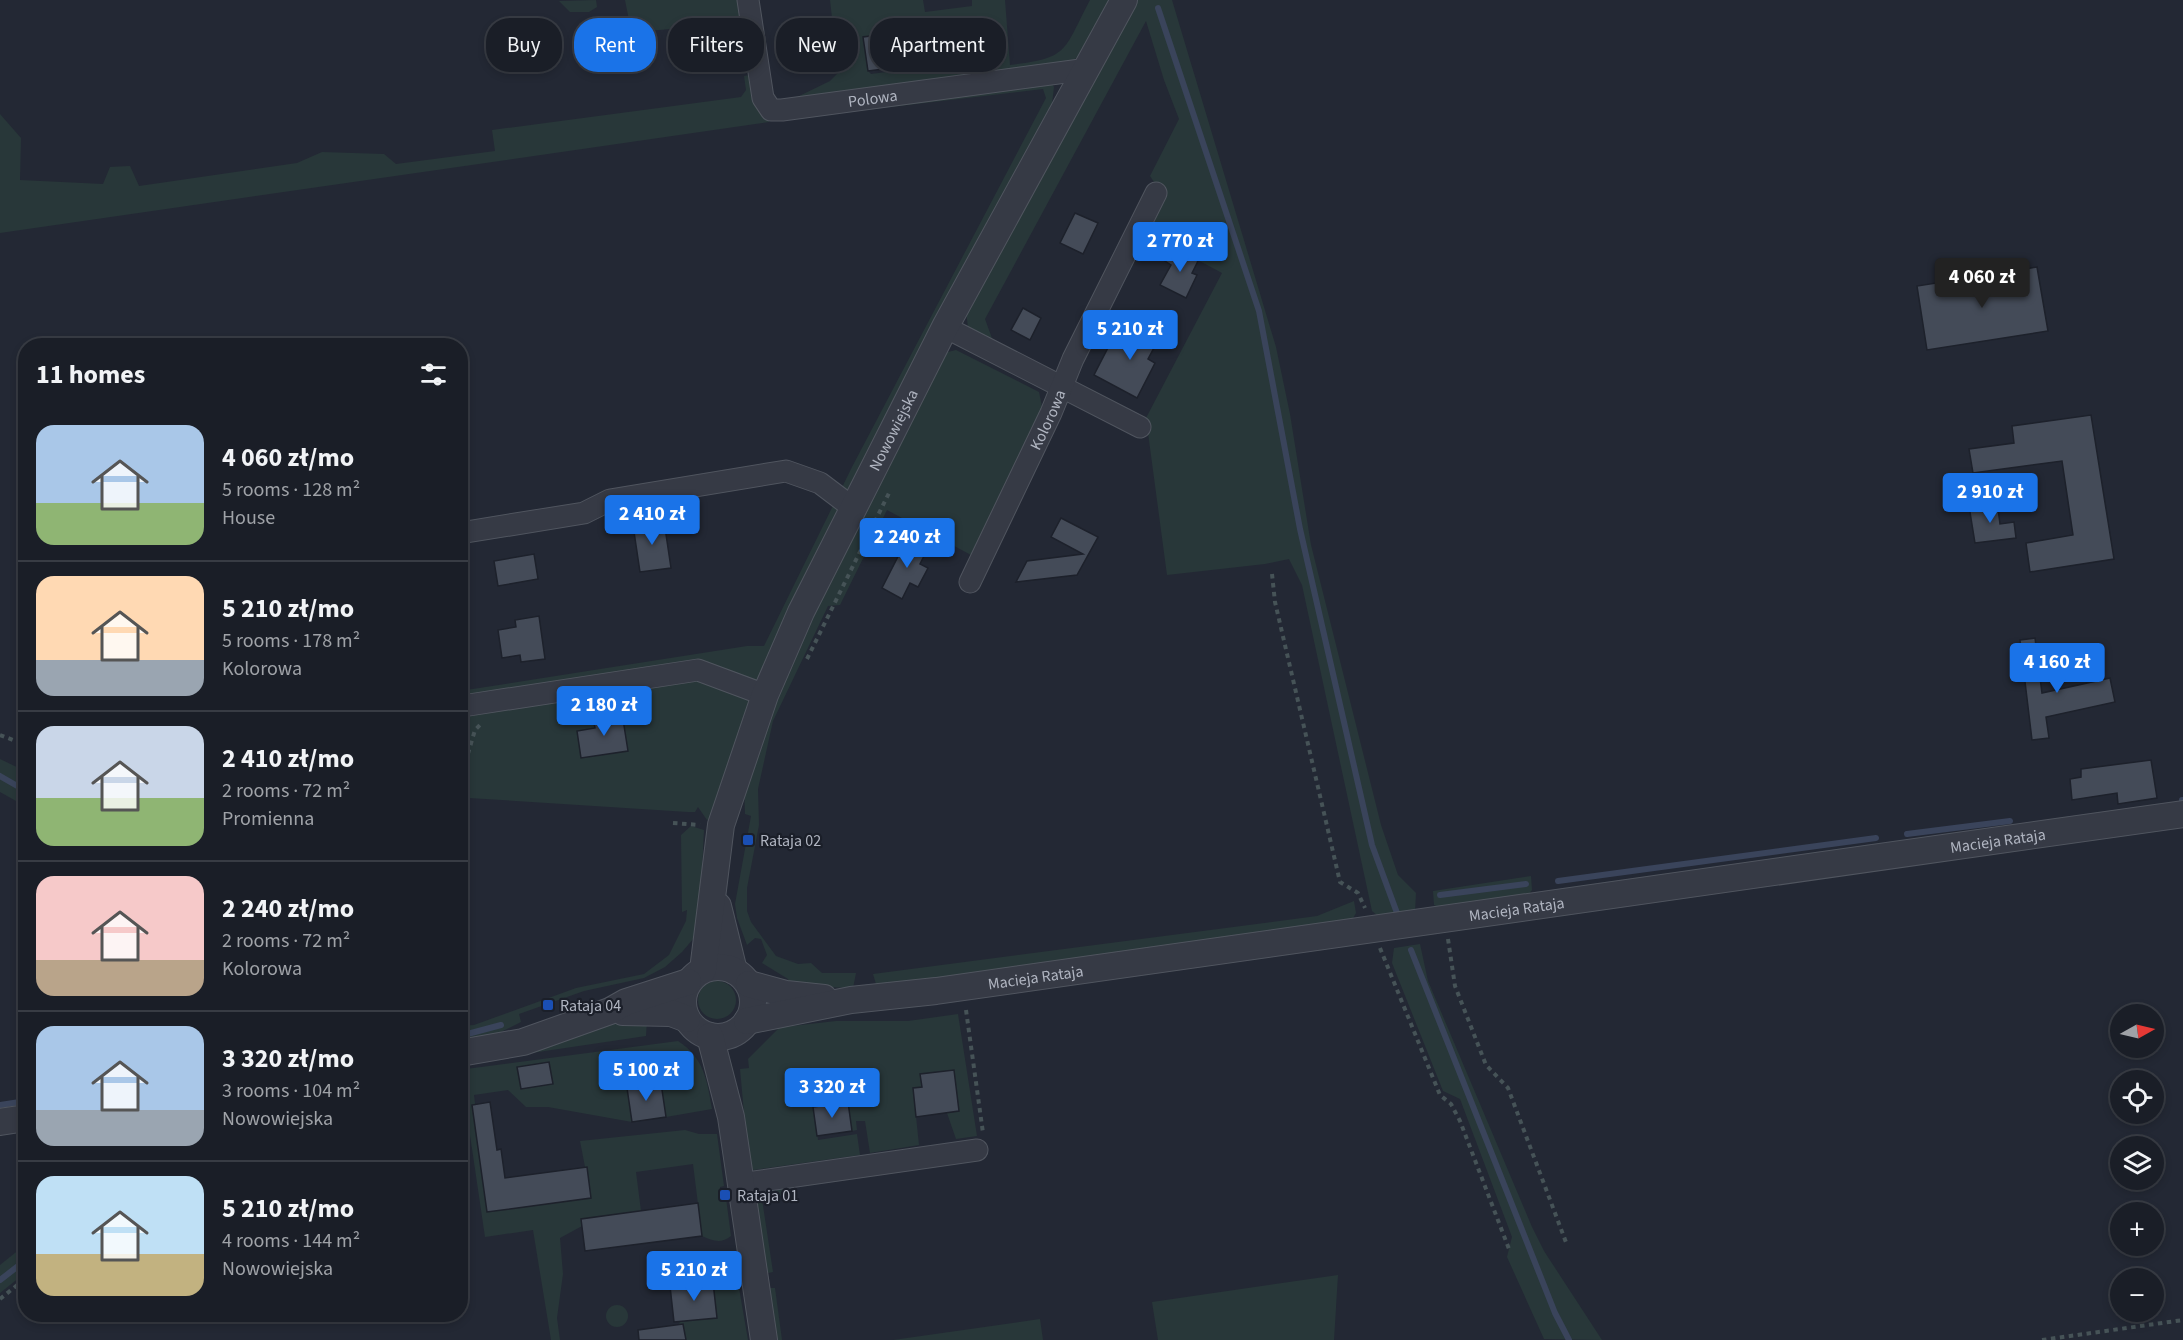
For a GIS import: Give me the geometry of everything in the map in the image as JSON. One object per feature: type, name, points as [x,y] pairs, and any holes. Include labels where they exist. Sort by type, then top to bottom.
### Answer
[{"type":"street","name":"Polowa","points":[[748,0],[763,98],[771,110],[1088,69]]},
{"type":"street","name":"Nowowiejska","points":[[696,976],[721,825],[765,694],[801,612],[945,327],[1125,0]]},
{"type":"street","name":"Kolorowa","points":[[970,582],[1156,193]]},
{"type":"street","points":[[945,327],[1140,427]]},
{"type":"street","points":[[468,532],[584,513],[610,500],[786,471],[820,483],[853,508]]},
{"type":"street","points":[[469,705],[698,670],[765,694]]},
{"type":"street","name":"Macieja Rataja","points":[[743,1026],[851,1000],[936,991],[2183,814]]},
{"type":"street","name":"Nowowiejska","points":[[713,882],[742,977]]},
{"type":"street","points":[[468,1052],[523,1042],[610,1011],[626,1002],[719,966],[742,977],[753,1006],[734,1049],[731,1117]]},
{"type":"street","points":[[696,976],[682,1005],[692,1027],[710,1036],[725,1037],[743,1026]]},
{"type":"street","name":"Macieja Rataja","points":[[742,977],[786,994],[851,1000]]},
{"type":"street","points":[[610,1011],[664,1012],[687,1019]]},
{"type":"street","points":[[710,1036],[731,1117],[764,1340]]},
{"type":"street","points":[[0,1122],[18,1119]]},
{"type":"street","points":[[740,1184],[976,1150]]},
{"type":"path","points":[[806,662],[894,482]]},
{"type":"path","points":[[468,753],[475,730],[496,710],[516,697]]},
{"type":"path","points":[[0,735],[18,742]]},
{"type":"path","points":[[673,823],[704,825]]},
{"type":"path","points":[[1446,919],[1455,986],[1486,1065],[1508,1088],[1567,1245]]},
{"type":"path","points":[[966,1010],[984,1143],[982,1148],[976,1150]]},
{"type":"path","points":[[0,1299],[18,1284]]},
{"type":"path","points":[[2042,1340],[2183,1320]]},
{"type":"shaded area","points":[[596,0],[597,7],[589,12],[570,12],[559,1]]},
{"type":"shaded area","points":[[625,0],[742,0],[744,18],[668,18],[668,29],[656,30],[656,18],[629,18]]},
{"type":"shaded area","points":[[830,0],[923,0],[925,12],[972,6],[972,0],[1005,0],[1010,65],[1055,55],[1069,41],[1090,0],[1110,0],[1079,56],[1049,79],[1054,87],[1052,104],[754,691],[715,801],[712,818],[707,820],[698,807],[695,812],[688,812],[469,798],[468,690],[747,646],[764,646],[852,467],[1046,98],[1043,89],[798,118],[793,99],[830,81],[838,72],[858,72],[858,18],[832,18]]},
{"type":"shaded area","points":[[1134,0],[1172,0],[1276,347],[1290,414],[1311,545],[1381,825],[1398,875],[1416,893],[1415,912],[1379,917],[1372,911],[1302,585],[1289,559],[1265,564],[1167,575],[1146,418],[1222,273],[1151,235],[1162,194],[1150,176],[1179,119],[1146,21],[985,319],[993,341],[968,327],[966,312]]},
{"type":"shaded area","points":[[753,74],[769,122],[0,233],[0,114],[21,138],[20,180],[103,184],[110,167],[130,166],[139,186],[297,163],[322,152],[384,154],[396,164],[495,151],[492,130],[741,97],[746,90],[744,76]]},
{"type":"shaded area","points":[[956,350],[1039,392],[1043,411],[971,555],[887,510],[840,605],[828,606],[773,721],[758,789],[759,825],[747,888],[747,911],[751,922],[776,956],[798,964],[811,963],[822,973],[856,973],[853,988],[790,986],[788,979],[762,963],[767,955],[761,939],[755,938],[747,945],[737,918],[735,904],[751,816],[745,814],[744,785],[780,688],[848,544],[944,353]]},
{"type":"shaded area","points":[[0,759],[18,768],[18,802],[0,792]]},
{"type":"shaded area","points":[[691,826],[704,830],[699,932],[682,952],[665,967],[644,978],[584,991],[519,1014],[521,1022],[489,1038],[468,1040],[468,1025],[576,988],[644,974],[669,955],[686,921],[687,910],[682,912],[681,835]]},
{"type":"shaded area","points":[[1531,876],[1532,890],[1529,894],[1444,909],[1434,905],[1433,891]]},
{"type":"shaded area","points":[[1354,901],[1356,913],[1351,922],[886,987],[876,984],[873,974],[1317,916]]},
{"type":"shaded area","points":[[1420,944],[1428,981],[1532,1227],[1544,1251],[1602,1340],[1544,1339],[1507,1257],[1512,1237],[1460,1099],[1443,1091],[1392,963],[1394,948]]},
{"type":"shaded area","points":[[717,981],[731,986],[736,1000],[731,1014],[717,1019],[703,1014],[698,1000],[703,986]]},
{"type":"shaded area","points":[[958,1014],[977,1136],[956,1139],[947,1113],[959,1111],[953,1070],[920,1074],[922,1087],[913,1088],[919,1145],[870,1153],[865,1121],[856,1121],[857,1130],[852,1131],[834,1095],[813,1097],[818,1140],[857,1134],[860,1155],[754,1170],[749,1168],[740,1069],[749,1068],[748,1059],[779,1028],[836,1021],[908,1021]]},
{"type":"shaded area","points":[[647,1020],[646,1036],[497,1058],[619,1022]]},
{"type":"shaded area","points":[[678,1041],[694,1055],[706,1079],[712,1109],[666,1117],[661,1084],[632,1122],[548,1107],[526,1107],[508,1090],[474,1095],[488,1212],[591,1198],[580,1141],[685,1130],[699,1134],[717,1134],[724,1186],[720,1187],[721,1198],[726,1198],[731,1236],[717,1241],[702,1236],[693,1164],[636,1172],[641,1211],[581,1219],[582,1226],[560,1238],[563,1274],[557,1318],[560,1340],[551,1340],[533,1230],[485,1237],[468,1122],[468,1069]],"holes":[[[549,1062],[553,1084],[521,1089],[517,1067]]]},
{"type":"shaded area","points":[[785,1188],[786,1195],[762,1199],[773,1272],[768,1273],[764,1271],[753,1191]]},
{"type":"shaded area","points":[[18,1251],[18,1279],[0,1293],[0,1265]]},
{"type":"shaded area","points":[[716,1263],[718,1269],[735,1265],[748,1340],[686,1340],[683,1324],[679,1324],[717,1317],[713,1282],[683,1285],[702,1269]]},
{"type":"shaded area","points":[[1338,1275],[1334,1340],[1158,1340],[1152,1302]]},
{"type":"shaded area","points":[[769,1288],[775,1288],[782,1340],[773,1340]]},
{"type":"shaded area","points":[[613,1305],[621,1305],[628,1312],[628,1320],[621,1327],[613,1327],[606,1320],[606,1312]]},
{"type":"shaded area","points":[[1040,1319],[1043,1340],[893,1340]]},
{"type":"building","points":[[870,36],[870,71],[868,71],[863,37]]},
{"type":"building","points":[[1075,213],[1098,223],[1083,254],[1060,243]]},
{"type":"building","points":[[1172,247],[1198,261],[1192,273],[1197,275],[1186,298],[1160,285],[1171,265],[1165,261]]},
{"type":"building","points":[[2037,267],[2048,331],[1927,350],[1917,286]]},
{"type":"building","points":[[1023,308],[1041,318],[1030,340],[1011,330]]},
{"type":"building","points":[[1141,320],[1163,331],[1148,359],[1155,363],[1137,398],[1094,375],[1112,340],[1127,348]]},
{"type":"building","points":[[2091,415],[2114,559],[2030,572],[2026,543],[2073,535],[2062,461],[1973,473],[1969,449],[2014,443],[2012,426]]},
{"type":"building","points":[[1997,501],[2000,524],[2014,522],[2016,538],[1975,543],[1969,506]]},
{"type":"building","points":[[1061,518],[1098,537],[1077,575],[1016,582],[1027,561],[1083,554],[1051,537]]},
{"type":"building","points":[[664,521],[671,568],[640,572],[633,525]]},
{"type":"building","points":[[908,537],[928,548],[920,564],[928,568],[918,587],[910,583],[902,599],[882,588]]},
{"type":"building","points":[[534,554],[538,579],[498,586],[494,561]]},
{"type":"building","points":[[539,616],[545,659],[521,662],[520,655],[502,658],[498,630],[516,627],[515,620]]},
{"type":"building","points":[[2035,638],[2042,693],[2110,678],[2115,702],[2046,717],[2049,738],[2032,740],[2020,640]]},
{"type":"building","points":[[622,713],[628,751],[581,758],[577,731],[595,728],[593,718]]},
{"type":"building","points":[[2151,760],[2157,798],[2118,804],[2117,793],[2072,800],[2070,779],[2081,777],[2081,769]]},
{"type":"building","points":[[549,1062],[553,1084],[521,1089],[517,1067]]},
{"type":"building","points":[[954,1070],[959,1111],[916,1117],[913,1088],[922,1087],[920,1074]]},
{"type":"building","points":[[661,1083],[666,1117],[632,1122],[627,1088]]},
{"type":"building","points":[[490,1102],[497,1150],[501,1149],[505,1178],[587,1167],[591,1198],[487,1212],[472,1105]]},
{"type":"building","points":[[848,1102],[852,1131],[817,1136],[813,1107]]},
{"type":"building","points":[[698,1203],[702,1236],[585,1251],[581,1219]]},
{"type":"building","points":[[713,1282],[717,1318],[674,1322],[670,1286]]},
{"type":"building","points":[[683,1324],[686,1340],[639,1340],[638,1330]]},
{"type":"waterway","points":[[1158,8],[1259,311],[1300,529],[1372,845],[1397,913]]},
{"type":"waterway","points":[[0,776],[18,786]]},
{"type":"waterway","points":[[1907,834],[2010,821]]},
{"type":"waterway","points":[[1558,881],[1876,838]]},
{"type":"waterway","points":[[1440,895],[1526,884]]},
{"type":"waterway","points":[[1411,950],[1555,1313],[1569,1340]]},
{"type":"waterway","points":[[468,1034],[501,1025]]},
{"type":"waterway","points":[[0,1105],[18,1102]]},
{"type":"waterway","points":[[0,1280],[18,1266]]},
{"type":"place","name":"Rataja 02","points":[[748,840]]},
{"type":"place","name":"Rataja 04","points":[[548,1005]]},
{"type":"place","name":"Rataja 01","points":[[725,1195]]}]
